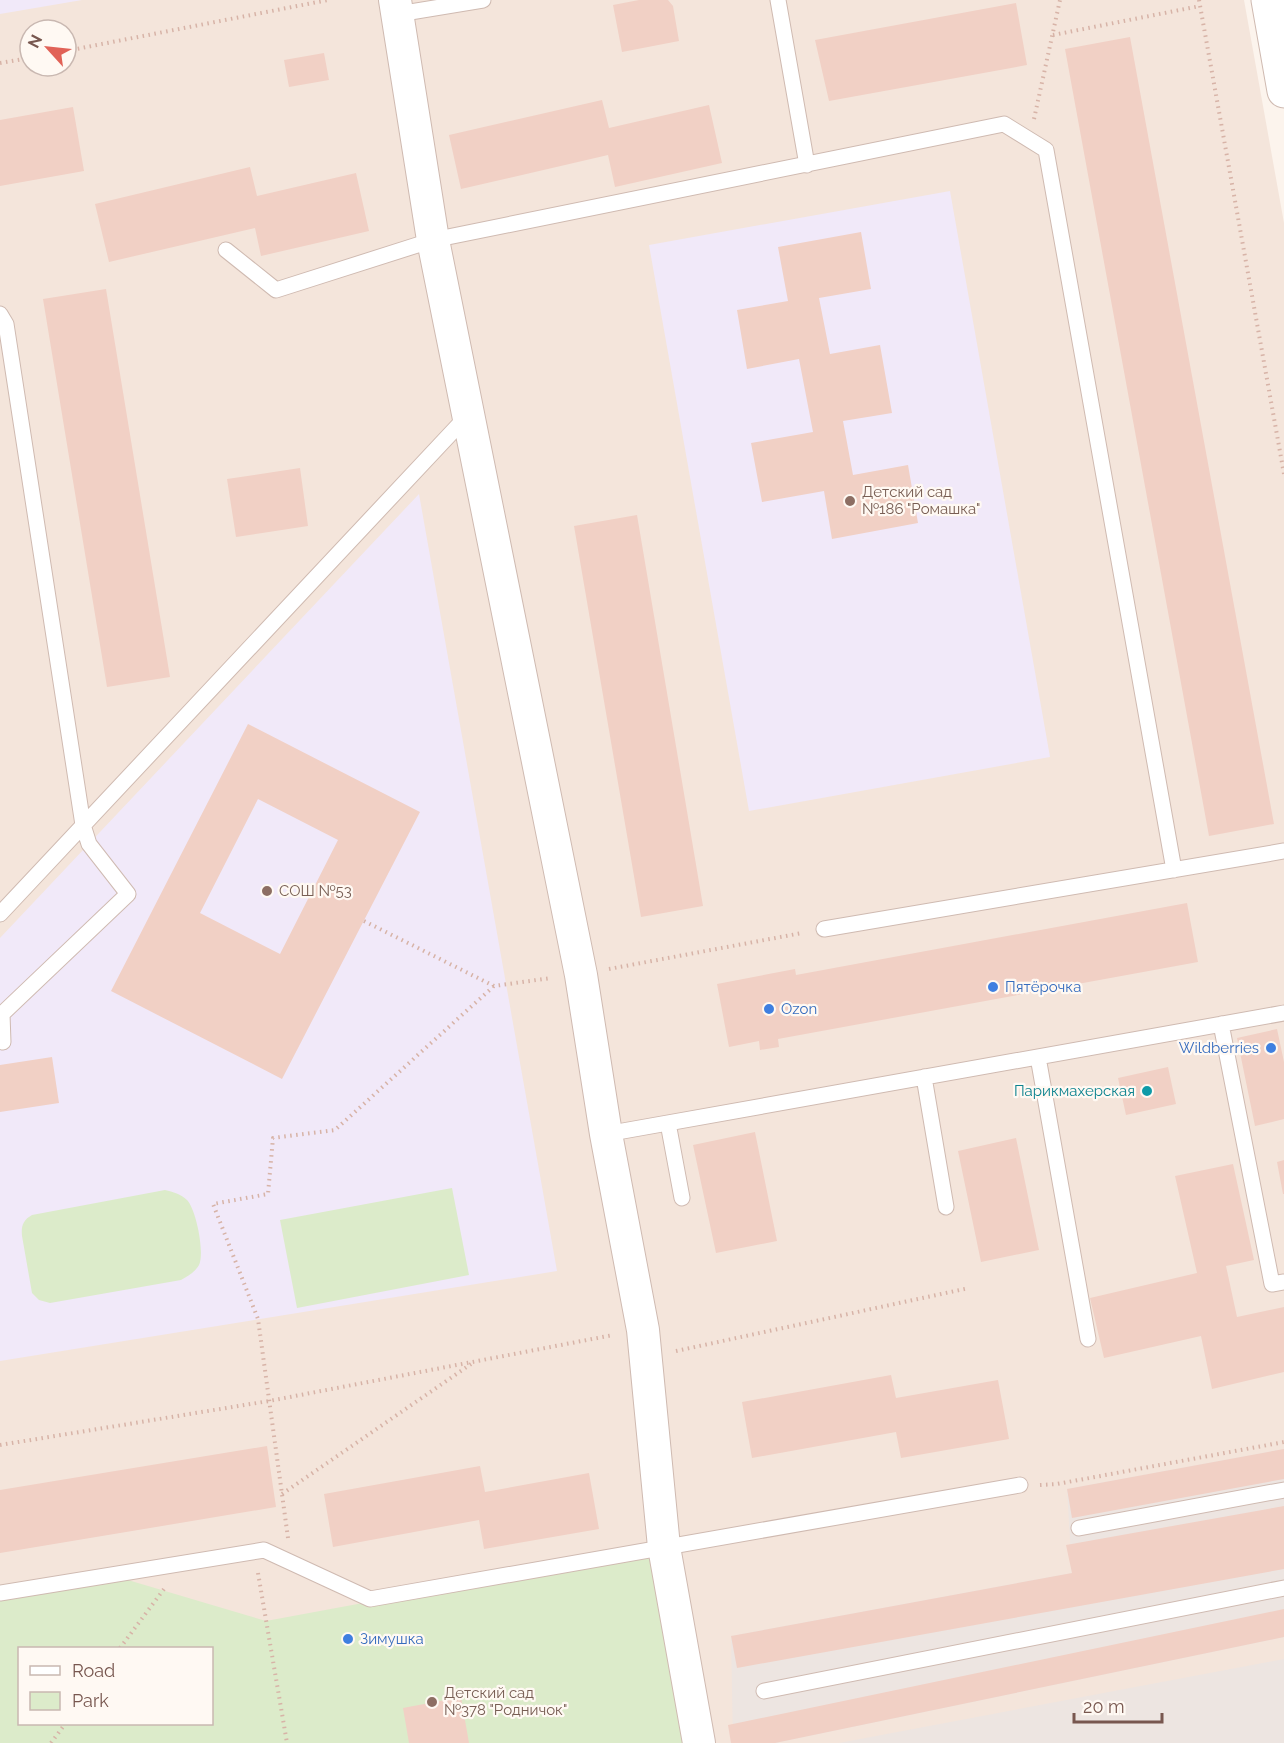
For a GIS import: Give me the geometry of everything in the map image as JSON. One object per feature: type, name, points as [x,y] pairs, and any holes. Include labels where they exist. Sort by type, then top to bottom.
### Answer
[{"type":"street","points":[[1268,0],[1284,91]]},
{"type":"street","points":[[396,7],[434,240],[581,975],[606,1134],[644,1343],[664,1547],[699,1743]]},
{"type":"lane","points":[[396,7],[483,0]]},
{"type":"lane","points":[[778,0],[807,165]]},
{"type":"lane","points":[[226,250],[276,290],[434,240],[1004,124],[1046,150],[1174,870]]},
{"type":"lane","points":[[0,314],[6,324],[83,825],[89,844],[128,894],[2,1014],[3,1042]]},
{"type":"lane","points":[[0,914],[469,414]]},
{"type":"lane","points":[[824,930],[1284,851]]},
{"type":"lane","points":[[606,1134],[1284,1013]]},
{"type":"lane","points":[[1221,1024],[1272,1284],[1284,1282]]},
{"type":"lane","points":[[1038,1057],[1088,1339]]},
{"type":"lane","points":[[924,1077],[946,1207]]},
{"type":"lane","points":[[668,1123],[682,1198]]},
{"type":"lane","points":[[0,1593],[264,1550],[370,1599],[1020,1485]]},
{"type":"lane","points":[[1078,1528],[1284,1490]]},
{"type":"lane","points":[[764,1691],[1284,1588]]},
{"type":"path","points":[[78,49],[328,0]]},
{"type":"path","points":[[1030,140],[1060,0]]},
{"type":"path","points":[[1199,0],[1284,474]]},
{"type":"path","points":[[1053,35],[1200,6]]},
{"type":"path","points":[[0,63],[18,60]]},
{"type":"path","points":[[364,921],[494,986],[581,975],[824,930]]},
{"type":"path","points":[[291,1563],[258,1319],[213,1204],[268,1194],[273,1138],[335,1130],[494,986]]},
{"type":"path","points":[[0,1445],[269,1401],[474,1362],[644,1343],[969,1288]]},
{"type":"path","points":[[282,1494],[474,1362]]},
{"type":"path","points":[[1020,1485],[1057,1484],[1284,1442]]},
{"type":"path","points":[[255,1552],[287,1743]]},
{"type":"path","points":[[121,1647],[183,1563]]},
{"type":"path","points":[[51,1743],[64,1725]]},
{"type":"shaded area","points":[[0,0],[1244,0],[1284,223],[1284,1743],[0,1743]]},
{"type":"shaded area","points":[[0,0],[82,0],[0,14]]},
{"type":"shaded area","name":"Детский сад №186 \"Ромашка\"","points":[[950,191],[1050,757],[749,811],[649,245]]},
{"type":"shaded area","name":"СОШ №53","points":[[419,494],[557,1271],[0,1361],[0,938]]},
{"type":"shaded area","points":[[1284,1449],[1284,1637],[775,1743],[733,1743],[731,1636],[1072,1573],[1067,1489]]},
{"type":"shaded area","points":[[1284,1659],[1284,1743],[839,1743]]},
{"type":"green space","points":[[452,1188],[469,1275],[297,1308],[280,1220]]},
{"type":"green space","points":[[165,1190],[185,1198],[194,1212],[199,1231],[201,1259],[191,1274],[181,1280],[50,1303],[39,1300],[32,1293],[22,1232],[26,1219],[32,1215]]},
{"type":"green space","points":[[664,1547],[699,1743],[0,1743],[0,1593],[111,1575],[266,1621]]},
{"type":"building","points":[[639,0],[668,0],[673,6],[679,41],[622,52],[613,5]]},
{"type":"building","points":[[1016,3],[1027,65],[829,101],[815,40]]},
{"type":"building","points":[[1130,37],[1274,824],[1209,836],[1065,49]]},
{"type":"building","points":[[324,53],[329,80],[289,87],[284,60]]},
{"type":"building","points":[[602,100],[609,128],[709,105],[722,163],[615,187],[608,155],[461,189],[449,135]]},
{"type":"building","points":[[73,107],[84,171],[0,186],[0,120]]},
{"type":"building","points":[[250,167],[257,196],[356,173],[369,231],[261,256],[255,228],[109,262],[95,204]]},
{"type":"building","points":[[861,232],[871,289],[819,298],[830,354],[880,345],[892,413],[843,421],[853,475],[908,465],[918,523],[832,539],[824,491],[762,502],[751,443],[813,432],[799,359],[747,369],[737,310],[788,301],[778,247]]},
{"type":"building","points":[[106,289],[170,677],[107,687],[43,299]]},
{"type":"building","points":[[300,468],[308,526],[236,537],[227,479]]},
{"type":"building","points":[[637,515],[703,906],[641,917],[574,526]]},
{"type":"building","points":[[248,724],[420,812],[282,1079],[111,991]],"holes":[[[258,799],[338,840],[280,954],[200,913]]]},
{"type":"building","points":[[1187,903],[1198,962],[778,1039],[779,1047],[760,1050],[759,1041],[729,1047],[717,984],[795,969],[796,975]]},
{"type":"building","points":[[1277,1029],[1284,1062],[1284,1119],[1255,1126],[1237,1038]]},
{"type":"building","points":[[52,1057],[59,1103],[0,1112],[0,1065]]},
{"type":"building","name":"Парикмахерская","points":[[1168,1067],[1176,1104],[1126,1115],[1118,1078]]},
{"type":"building","points":[[755,1132],[777,1241],[716,1253],[693,1145]]},
{"type":"building","points":[[1016,1138],[1039,1250],[981,1262],[958,1151]]},
{"type":"building","points":[[1284,1160],[1284,1194],[1283,1194],[1277,1162]]},
{"type":"building","points":[[1233,1164],[1254,1260],[1226,1266],[1237,1317],[1284,1307],[1284,1372],[1212,1389],[1201,1336],[1104,1358],[1090,1298],[1197,1273],[1175,1176]]},
{"type":"building","points":[[891,1375],[896,1398],[998,1380],[1009,1439],[901,1458],[896,1432],[752,1458],[742,1402]]},
{"type":"building","points":[[267,1446],[276,1507],[0,1553],[0,1490]]},
{"type":"building","points":[[1284,1449],[1284,1479],[1072,1518],[1067,1489]]},
{"type":"building","points":[[480,1466],[485,1492],[589,1473],[599,1529],[484,1549],[479,1520],[333,1547],[324,1494]]},
{"type":"building","points":[[1284,1506],[1284,1569],[737,1668],[731,1636],[1072,1573],[1066,1545]]},
{"type":"building","points":[[1284,1609],[1284,1637],[775,1743],[731,1743],[728,1725]]},
{"type":"building","points":[[461,1697],[469,1743],[409,1743],[403,1708]]},
{"type":"place","name":"Детский сад №186 \"Ромашка\"","points":[[850,501]]},
{"type":"place","name":"СОШ №53","points":[[267,891]]},
{"type":"place","name":"Пятёрочка","points":[[993,987]]},
{"type":"place","name":"Ozon","points":[[769,1009]]},
{"type":"place","name":"Wildberries","points":[[1271,1048]]},
{"type":"place","name":"Парикмахерская","points":[[1147,1091]]},
{"type":"place","name":"Зимушка","points":[[348,1639]]},
{"type":"place","name":"Детский сад №378 \"Родничок\"","points":[[432,1702]]}]
